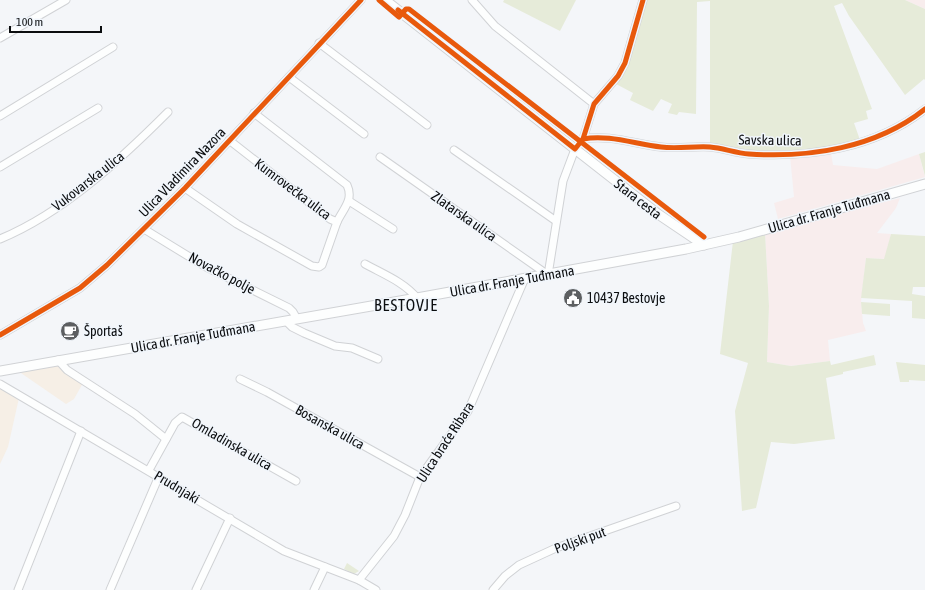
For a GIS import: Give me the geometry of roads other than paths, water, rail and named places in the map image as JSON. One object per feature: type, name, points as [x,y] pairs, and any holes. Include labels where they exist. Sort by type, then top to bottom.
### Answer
[{"type":"main road","name":"Stara cesta","points":[[385,0],[658,214],[704,245]]},
{"type":"main road","name":"Ulica dr. Franje Tuđmana","points":[[0,371],[417,298],[704,245],[925,184]]},
{"type":"street","points":[[0,38],[66,0]]},
{"type":"street","name":"Ulica Vladimira Nazora","points":[[0,335],[80,288],[144,229],[185,188],[289,77],[319,42],[361,0]]},
{"type":"street","points":[[472,0],[495,26],[594,104]]},
{"type":"street","points":[[548,274],[563,180],[575,149],[583,139],[594,104],[618,76],[624,63],[643,0]]},
{"type":"street","points":[[319,42],[427,125]]},
{"type":"street","points":[[0,116],[113,47]]},
{"type":"street","points":[[289,77],[364,134]]},
{"type":"street","points":[[0,167],[98,108]]},
{"type":"street","name":"Savska ulica","points":[[583,139],[602,137],[661,147],[710,147],[748,154],[791,154],[831,150],[883,135],[904,124],[925,109]]},
{"type":"street","name":"Vukovarska ulica","points":[[0,239],[35,222],[66,201],[134,146],[168,112]]},
{"type":"street","points":[[254,113],[347,185],[350,197],[349,201],[337,222]]},
{"type":"street","name":"Kumrovečka ulica","points":[[185,188],[237,224],[312,266],[319,267],[322,265],[337,222],[330,219],[229,140]]},
{"type":"street","points":[[454,150],[556,221]]},
{"type":"street","name":"Zlatarska ulica","points":[[380,157],[548,274]]},
{"type":"street","points":[[349,201],[393,229]]},
{"type":"street","name":"Novačko polje","points":[[144,229],[206,267],[289,308],[297,319]]},
{"type":"street","points":[[365,264],[399,282],[410,290],[417,298]]},
{"type":"street","name":"Ulica braće Ribara","points":[[359,580],[394,536],[405,515],[420,477],[468,411],[525,278]]},
{"type":"street","points":[[286,321],[292,327],[335,346],[352,348],[378,359]]},
{"type":"street","points":[[58,360],[67,370],[135,414],[166,439]]},
{"type":"street","name":"Bosanska ulica","points":[[240,379],[267,392],[420,477]]},
{"type":"street","name":"Prudnjaki","points":[[0,384],[149,470],[284,551],[359,580]]},
{"type":"street","name":"Omladinska ulica","points":[[149,470],[178,418],[185,417],[296,481]]},
{"type":"street","points":[[18,590],[81,431]]},
{"type":"street","points":[[110,590],[159,476]]},
{"type":"street","name":"Poljski put","points":[[493,590],[505,576],[519,565],[556,548],[676,506]]},
{"type":"street","points":[[196,590],[230,518]]},
{"type":"street","points":[[314,590],[325,567]]},
{"type":"street","points":[[359,580],[376,590]]},
{"type":"place","name":"10437 Bestovje","points":[[573,298]]},
{"type":"place","name":"Športaš","points":[[70,331]]},
{"type":"district","name":"BESTOVJE","points":[[406,305]]}]
